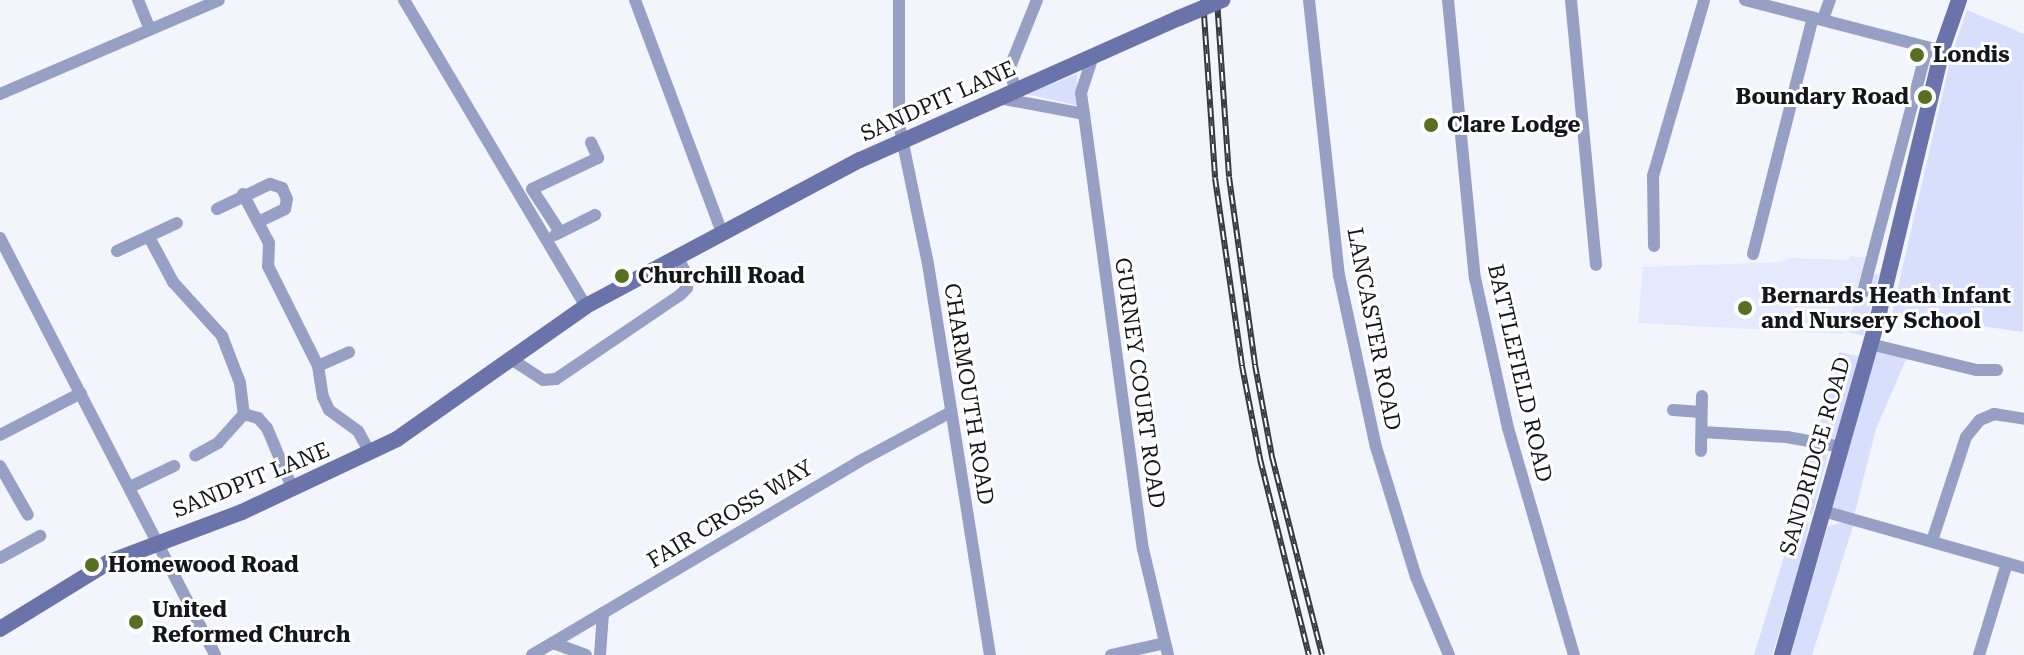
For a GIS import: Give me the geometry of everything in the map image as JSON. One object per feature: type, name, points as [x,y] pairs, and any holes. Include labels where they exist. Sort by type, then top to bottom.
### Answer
[{"type":"street","points":[[138,0],[150,29]]},
{"type":"street","points":[[0,94],[219,0]]},
{"type":"street","points":[[404,0],[526,192],[560,232]]},
{"type":"street","points":[[635,0],[722,233]]},
{"type":"street","name":"CHARMOUTH ROAD","points":[[899,0],[899,124],[928,264],[990,655]]},
{"type":"street","points":[[1037,0],[1010,67],[1007,94],[1084,114]]},
{"type":"street","name":"SANDPIT LANE","points":[[0,629],[83,577],[158,541],[293,490],[370,453],[430,419],[586,306],[903,139],[1222,0]]},
{"type":"street","name":"LANCASTER ROAD","points":[[1309,0],[1339,275],[1376,447],[1416,577],[1449,655]]},
{"type":"street","name":"BATTLEFIELD ROAD","points":[[1448,0],[1475,278],[1508,428],[1574,655]]},
{"type":"street","points":[[1571,0],[1596,265]]},
{"type":"street","points":[[1654,246],[1653,176],[1704,0]]},
{"type":"street","points":[[1745,0],[1938,50]]},
{"type":"street","points":[[1753,254],[1818,18],[1830,0]]},
{"type":"street","name":"SANDRIDGE ROAD","points":[[1782,655],[1870,344],[1918,150],[1938,50],[1959,0]]},
{"type":"street","name":"SANDRIDGE ROAD","points":[[1863,292],[1925,56],[1938,50]]},
{"type":"street","name":"GURNEY COURT ROAD","points":[[1093,56],[1081,93],[1143,549],[1167,649]]},
{"type":"street","points":[[526,192],[598,158],[591,142]]},
{"type":"street","points":[[1901,146],[1918,150]]},
{"type":"street","points":[[217,209],[243,194],[270,184],[282,188],[287,199],[285,209],[258,222]]},
{"type":"street","points":[[526,192],[546,239],[586,306]]},
{"type":"street","points":[[243,194],[269,243],[268,266],[318,366],[323,397],[329,410],[358,431],[370,453]]},
{"type":"street","points":[[546,239],[595,215]]},
{"type":"street","points":[[117,251],[177,223]]},
{"type":"street","points":[[149,237],[173,282],[222,336],[240,383],[244,414],[218,443],[195,456]]},
{"type":"street","points":[[0,238],[215,655]]},
{"type":"street","points":[[511,359],[543,380],[556,379],[680,295],[687,288],[688,277],[678,258]]},
{"type":"street","points":[[1872,263],[1889,268]]},
{"type":"street","points":[[1870,344],[1977,370],[1997,370]]},
{"type":"street","points":[[318,366],[349,352]]},
{"type":"street","points":[[0,435],[81,393]]},
{"type":"street","points":[[1701,451],[1702,396]]},
{"type":"street","points":[[1673,410],[1701,412]]},
{"type":"street","name":"FAIR CROSS WAY","points":[[532,655],[858,462],[951,412]]},
{"type":"street","points":[[244,414],[258,418],[267,428],[293,490]]},
{"type":"street","points":[[1932,541],[1966,437],[1980,420],[1994,414],[2024,419]]},
{"type":"street","points":[[1702,432],[1787,437],[1841,447]]},
{"type":"street","points":[[0,466],[28,515]]},
{"type":"street","points":[[130,487],[174,466]]},
{"type":"street","points":[[1823,511],[2024,568]]},
{"type":"street","points":[[18,565],[5,555],[40,536]]},
{"type":"street","points":[[1979,655],[2007,563]]},
{"type":"street","points":[[600,655],[603,613]]},
{"type":"street","points":[[553,643],[586,655]]},
{"type":"street","points":[[1111,655],[1167,649]]},
{"type":"shaded area","points":[[1967,10],[2024,34],[2023,332],[1892,313],[1952,53]]},
{"type":"shaded area","points":[[1077,74],[1076,105],[1026,94]]},
{"type":"shaded area","name":"Bernards Heath Infant and Nursery School","points":[[1850,256],[1866,258],[1843,334],[1638,323],[1643,267],[1782,262],[1787,258],[1848,260]]},
{"type":"shaded area","points":[[1879,274],[1863,336],[1845,331],[1857,293],[1866,294],[1872,275]]},
{"type":"shaded area","points":[[1875,346],[1907,357],[1876,429],[1854,516],[1829,510]]},
{"type":"shaded area","points":[[1839,352],[1868,358],[1842,444],[1815,439]]},
{"type":"shaded area","points":[[1810,448],[1828,455],[1812,515],[1796,505]]},
{"type":"shaded area","points":[[1797,514],[1809,523],[1803,556],[1772,655],[1754,655]]},
{"type":"shaded area","points":[[1855,520],[1812,655],[1789,655],[1828,526]]},
{"type":"railway","points":[[1203,0],[1215,178],[1242,366],[1260,459],[1309,655]]},
{"type":"railway","points":[[1217,0],[1229,177],[1255,365],[1272,457],[1322,655]]},
{"type":"place","name":"Londis","points":[[1917,55]]},
{"type":"place","name":"Boundary Road","points":[[1925,97]]},
{"type":"place","name":"Clare Lodge","points":[[1431,125]]},
{"type":"place","name":"Churchill Road","points":[[622,276]]},
{"type":"place","name":"Bernards Heath Infant and Nursery School","points":[[1745,308]]},
{"type":"place","name":"Homewood Road","points":[[92,565]]},
{"type":"place","name":"United Reformed Church","points":[[136,622]]}]
